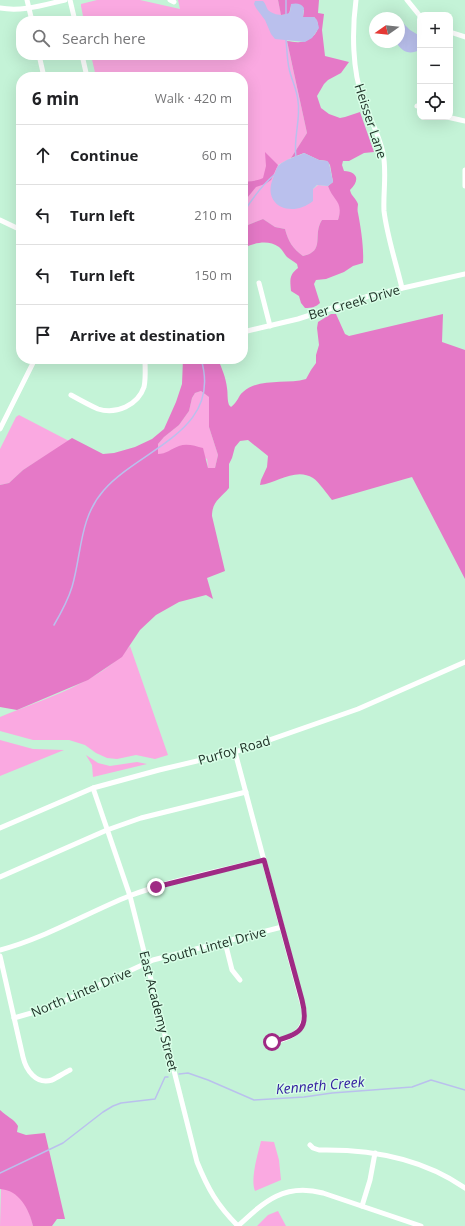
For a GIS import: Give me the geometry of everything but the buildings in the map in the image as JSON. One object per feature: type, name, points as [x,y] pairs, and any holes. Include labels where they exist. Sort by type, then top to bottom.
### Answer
[{"type":"street","points":[[27,0],[31,16]]},
{"type":"street","points":[[0,8],[30,8],[65,0]]},
{"type":"street","points":[[70,0],[74,16]]},
{"type":"street","name":"Heisser Lane","points":[[356,0],[353,34],[358,80],[363,100],[383,152],[385,170],[385,212],[402,288]]},
{"type":"street","points":[[407,0],[417,14]]},
{"type":"street","points":[[453,33],[465,37]]},
{"type":"street","points":[[40,60],[43,72]]},
{"type":"street","points":[[83,60],[86,72]]},
{"type":"street","points":[[453,118],[465,121]]},
{"type":"street","points":[[465,170],[465,186]]},
{"type":"street","points":[[0,220],[16,228]]},
{"type":"street","name":"Ber Creek Drive","points":[[248,331],[298,319],[372,295],[465,274]]},
{"type":"street","points":[[259,283],[270,326]]},
{"type":"street","points":[[0,429],[32,364]]},
{"type":"street","points":[[71,395],[103,410],[115,410],[128,406],[137,399],[144,386],[145,364]]},
{"type":"street","name":"Purfoy Road","points":[[0,828],[93,788],[159,770],[236,752],[358,709],[465,662]]},
{"type":"street","points":[[236,752],[304,1010],[304,1021],[296,1034],[272,1042]]},
{"type":"street","name":"East Academy Street","points":[[93,788],[130,896],[196,1162],[212,1196],[226,1214],[238,1226]]},
{"type":"street","points":[[0,877],[107,830],[141,818],[246,792]]},
{"type":"street","points":[[0,950],[25,942],[130,896],[156,887],[264,860]]},
{"type":"street","name":"South Lintel Drive","points":[[147,963],[174,954],[282,927]]},
{"type":"street","points":[[225,942],[232,970],[240,980]]},
{"type":"street","points":[[0,956],[25,1065],[31,1074],[36,1078],[49,1080],[70,1070]]},
{"type":"street","name":"North Lintel Drive","points":[[14,1018],[49,1008],[147,963]]},
{"type":"street","points":[[310,1145],[319,1150],[347,1150],[375,1153],[422,1165],[446,1176],[465,1188]]},
{"type":"street","points":[[362,1206],[370,1180],[375,1153]]},
{"type":"street","points":[[238,1226],[266,1201],[278,1195],[295,1191],[318,1192],[421,1226]]},
{"type":"shaded area","points":[[97,0],[140,0],[180,9],[178,0],[278,0],[307,133],[291,158],[278,165],[313,189],[318,185],[328,186],[338,201],[340,208],[338,220],[322,220],[319,226],[316,246],[310,254],[303,256],[296,251],[291,244],[285,229],[275,227],[263,219],[248,225],[248,72],[95,72],[92,60],[248,60],[248,16],[83,16],[81,4]]},
{"type":"shaded area","points":[[278,0],[319,0],[318,13],[324,14],[322,30],[325,56],[349,62],[341,73],[324,84],[317,96],[321,108],[329,114],[340,118],[360,112],[374,152],[364,153],[349,161],[343,161],[342,165],[344,171],[352,173],[356,177],[355,183],[350,190],[358,204],[363,245],[363,263],[353,266],[344,272],[326,279],[316,280],[314,284],[320,303],[310,308],[305,308],[301,303],[299,296],[291,291],[291,278],[293,273],[298,268],[297,264],[287,257],[280,248],[270,243],[256,243],[248,246],[248,225],[263,219],[275,227],[285,229],[291,244],[296,251],[303,256],[310,254],[316,246],[319,226],[322,220],[338,220],[340,209],[328,186],[333,182],[330,165],[327,161],[319,160],[304,153],[291,158],[307,133],[287,41],[298,42],[313,37],[318,29],[317,21],[314,17],[303,17],[304,10],[291,6],[289,14],[281,15]]},
{"type":"shaded area","points":[[265,152],[278,165],[271,180],[256,187],[248,197],[248,181],[263,178],[266,166]]},
{"type":"shaded area","points":[[331,314],[336,314],[345,334],[349,336],[443,314],[442,342],[465,350],[465,579],[412,477],[332,500],[313,478],[307,475],[293,475],[260,485],[267,467],[268,456],[248,440],[240,441],[235,447],[229,464],[229,488],[215,503],[212,511],[225,571],[207,578],[213,599],[206,595],[179,602],[156,615],[140,630],[122,657],[88,680],[17,710],[0,707],[0,485],[9,483],[23,470],[72,438],[103,454],[114,453],[135,447],[152,439],[164,429],[176,402],[182,384],[183,364],[220,364],[225,377],[228,403],[231,407],[243,392],[257,384],[306,379],[316,363],[316,355],[319,345],[317,328],[318,322]],"holes":[[[201,391],[209,397],[209,427],[218,455],[215,468],[208,468],[203,448],[197,446],[182,445],[158,454],[158,444],[179,425],[189,411],[192,398],[195,393]]]},
{"type":"shaded area","points":[[201,391],[209,397],[209,427],[218,455],[215,468],[208,468],[207,459],[180,446],[167,453],[158,455],[158,444],[179,425],[189,411],[192,398],[195,393]]},
{"type":"shaded area","points":[[19,415],[69,441],[23,470],[9,483],[0,485],[0,449],[16,417]]},
{"type":"shaded area","points":[[130,646],[168,755],[155,759],[136,755],[117,759],[107,758],[96,753],[85,745],[69,740],[33,740],[0,731],[0,717],[52,697],[87,680],[104,670],[118,659]]},
{"type":"shaded area","points":[[0,740],[33,749],[64,750],[0,776]]},
{"type":"shaded area","points":[[86,755],[98,763],[110,766],[137,762],[147,764],[93,777],[92,765]]},
{"type":"shaded area","points":[[0,1110],[16,1123],[18,1126],[17,1132],[26,1135],[45,1133],[65,1219],[57,1219],[52,1226],[33,1226],[26,1207],[18,1197],[7,1190],[0,1189]]},
{"type":"shaded area","points":[[261,1141],[274,1142],[279,1160],[281,1180],[255,1191],[253,1180],[256,1159]]},
{"type":"shaded area","points":[[1,1188],[14,1192],[21,1198],[29,1212],[33,1226],[0,1226]]},
{"type":"shaded area","points":[[278,1211],[286,1226],[257,1226],[268,1215]]},
{"type":"water","points":[[255,1],[263,1],[268,10],[279,15],[288,14],[290,12],[291,4],[300,4],[304,8],[303,17],[314,17],[317,20],[319,28],[312,38],[305,42],[275,39],[271,34],[265,20],[256,8],[254,4]]},
{"type":"water","points":[[405,25],[417,34],[417,52],[406,52],[401,48],[405,48]]},
{"type":"water","points":[[304,153],[329,163],[333,182],[328,186],[317,185],[313,189],[313,201],[296,209],[287,209],[274,201],[271,195],[271,186],[278,166]]},
{"type":"waterway","points":[[286,0],[286,16]]},
{"type":"waterway","points":[[286,40],[288,65],[299,108],[295,157]]},
{"type":"waterway","points":[[248,206],[257,193],[274,175]]},
{"type":"waterway","points":[[54,625],[70,592],[82,536],[90,512],[96,501],[104,490],[120,475],[175,436],[190,421],[200,404],[205,384],[202,364]]},
{"type":"waterway","name":"Kenneth Creek","points":[[179,1074],[188,1073],[254,1100],[412,1087],[431,1080],[465,1090]]},
{"type":"waterway","name":"Kenneth Creek","points":[[0,1173],[63,1143],[113,1106],[121,1103],[155,1099],[165,1077],[168,1077]]},
{"type":"route","points":[[156,887],[264,860],[305,1016],[300,1030],[296,1034],[288,1038],[272,1042]]}]
